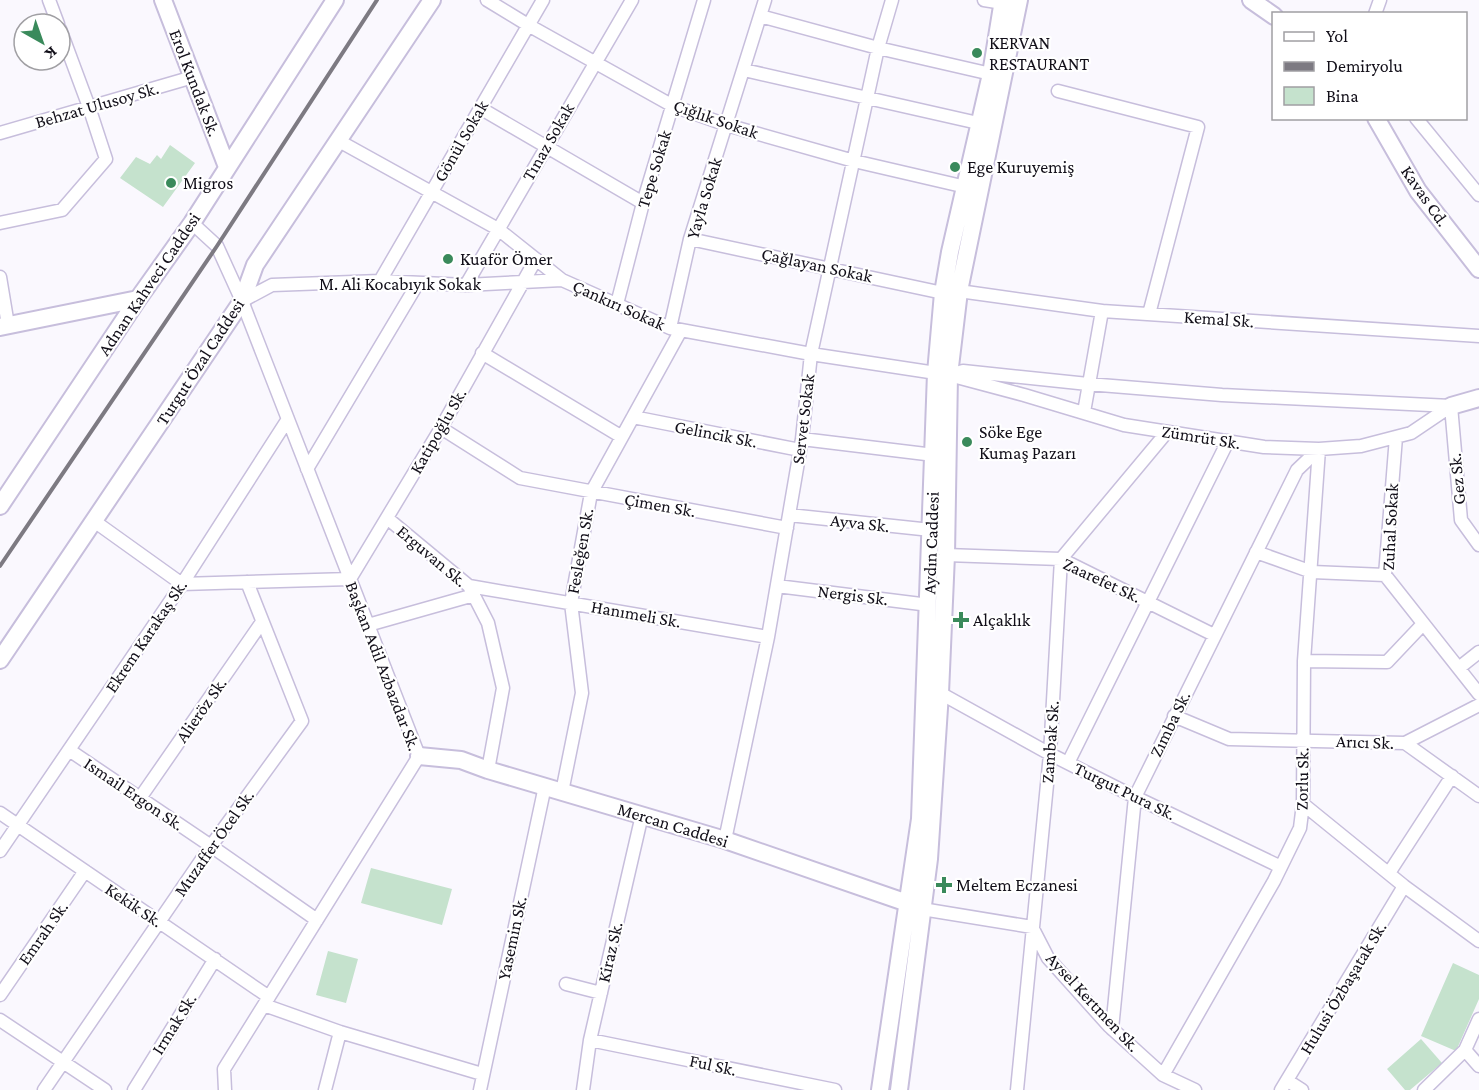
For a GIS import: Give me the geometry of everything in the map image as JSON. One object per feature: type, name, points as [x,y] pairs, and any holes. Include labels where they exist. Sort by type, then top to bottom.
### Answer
[{"type":"main road","name":"Erol Kundak Sk.","points":[[164,0],[227,167]]},
{"type":"main road","name":"Adnan Kahveci Caddesi","points":[[0,506],[138,298],[192,223],[335,0]]},
{"type":"main road","name":"Turgut Özal Caddesi","points":[[0,660],[242,301],[255,265],[432,0]]},
{"type":"main road","points":[[1251,0],[1272,15]]},
{"type":"main road","name":"Aydın Caddesi","points":[[951,292],[950,252],[1008,1]]},
{"type":"main road","name":"Aydın Caddesi","points":[[899,1090],[916,906],[933,455],[951,292],[1008,1]]},
{"type":"main road","name":"Kavas Cd.","points":[[1377,120],[1418,191],[1479,270]]},
{"type":"main road","points":[[4,326],[138,298]]},
{"type":"main road","name":"Aydın Caddesi","points":[[880,1090],[916,906],[929,860],[946,555],[943,374]]},
{"type":"main road","points":[[1450,406],[1479,398]]},
{"type":"main road","name":"Mercan Caddesi","points":[[419,756],[461,760],[725,840],[916,906]]},
{"type":"street","name":"Çığlık Sokak","points":[[487,0],[528,26],[673,106],[727,125],[854,161],[966,187]]},
{"type":"street","name":"Gönül Sokak","points":[[380,281],[543,0]]},
{"type":"street","name":"Tınaz Sokak","points":[[466,285],[632,0]]},
{"type":"street","name":"Tepe Sokak","points":[[617,304],[643,203],[704,0]]},
{"type":"street","name":"Yayla Sokak","points":[[675,329],[690,239],[765,0]]},
{"type":"street","name":"Servet Sokak","points":[[725,840],[768,637],[801,445],[811,354],[878,48],[892,0]]},
{"type":"street","points":[[984,0],[1008,1]]},
{"type":"street","points":[[760,16],[878,48],[991,74]]},
{"type":"street","points":[[0,223],[62,210],[106,159],[72,61]]},
{"type":"street","points":[[744,70],[978,123]]},
{"type":"street","name":"Behzat Ulusoy Sk.","points":[[0,133],[193,77]]},
{"type":"street","points":[[1058,92],[1198,127],[1149,314]]},
{"type":"street","points":[[480,108],[643,203]]},
{"type":"street","points":[[1418,120],[1479,195]]},
{"type":"street","name":"Çankırı Sokak","points":[[339,141],[498,229],[562,280],[675,329],[811,354],[943,374]]},
{"type":"street","name":"Başkan Adil Azbazdar Sk.","points":[[192,223],[217,246],[242,301],[419,756],[224,1069],[225,1090]]},
{"type":"street","name":"Çağlayan Sokak","points":[[690,239],[951,292]]},
{"type":"street","name":"Katipoğlu Sk.","points":[[350,579],[441,428],[536,259]]},
{"type":"street","points":[[0,278],[4,326]]},
{"type":"street","name":"M. Ali Kocabıyık Sokak","points":[[242,301],[272,285],[380,281],[466,285],[562,280]]},
{"type":"street","points":[[307,470],[417,283]]},
{"type":"street","name":"Kemal Sk.","points":[[951,292],[1102,311],[1479,336]]},
{"type":"street","points":[[1084,412],[1102,311]]},
{"type":"street","name":"Fesleğen Sk.","points":[[562,792],[582,693],[571,603],[591,493],[633,417],[675,329]]},
{"type":"street","points":[[482,353],[622,437]]},
{"type":"street","points":[[943,374],[963,370],[1088,384],[1222,395],[1450,406]]},
{"type":"street","name":"Zümrüt Sk.","points":[[943,374],[1124,425],[1264,447],[1319,449],[1361,446],[1411,433],[1450,406]]},
{"type":"street","name":"Gez Sk.","points":[[1450,406],[1461,520],[1479,545]]},
{"type":"street","name":"Gelincik Sk.","points":[[633,417],[801,445],[933,455]]},
{"type":"street","name":"Ekrem Karakaş Sk.","points":[[0,851],[182,584],[288,419]]},
{"type":"street","name":"Çimen Sk.","points":[[441,428],[520,478],[787,528]]},
{"type":"street","points":[[1061,559],[1167,432]]},
{"type":"street","name":"Zuhal Sokak","points":[[1396,437],[1385,576],[1479,694]]},
{"type":"street","points":[[1068,763],[1228,441]]},
{"type":"street","name":"Zımba Sk.","points":[[1112,1029],[1134,797],[1297,470],[1319,449]]},
{"type":"street","name":"Zorlu Sk.","points":[[1163,1075],[1281,867],[1300,828],[1303,804],[1304,662],[1319,449]]},
{"type":"street","name":"Ayva Sk.","points":[[789,515],[931,531]]},
{"type":"street","name":"Erguvan Sk.","points":[[387,518],[472,591],[488,623],[503,688],[488,770]]},
{"type":"street","points":[[94,520],[182,584],[350,579]]},
{"type":"street","points":[[1256,552],[1312,572],[1385,576]]},
{"type":"street","name":"Zaarefet Sk.","points":[[946,555],[1061,559],[1214,634]]},
{"type":"street","name":"Zambak Sk.","points":[[1017,1090],[1050,754],[1061,559]]},
{"type":"street","name":"Muzaffer Öcel Sk.","points":[[44,1090],[211,846],[302,721],[247,582]]},
{"type":"street","name":"Nergis Sk.","points":[[777,586],[928,605]]},
{"type":"street","points":[[368,625],[472,591]]},
{"type":"street","name":"Hanımeli Sk.","points":[[472,591],[571,603],[768,637]]},
{"type":"street","name":"Alieröz Sk.","points":[[140,798],[262,622]]},
{"type":"street","points":[[1304,662],[1387,662],[1423,624]]},
{"type":"street","points":[[1460,668],[1479,652]]},
{"type":"street","name":"Turgut Pura Sk.","points":[[940,693],[1134,797],[1281,867]]},
{"type":"street","name":"Arıcı Sk.","points":[[1174,716],[1228,740],[1405,743],[1479,705]]},
{"type":"street","points":[[1405,743],[1479,796]]},
{"type":"street","name":"Ismail Ergon Sk.","points":[[69,750],[317,921]]},
{"type":"street","points":[[1389,873],[1452,776]]},
{"type":"street","name":"Yasemin Sk.","points":[[480,1090],[545,786]]},
{"type":"street","points":[[1303,804],[1404,886],[1479,941]]},
{"type":"street","name":"Kekik Sk.","points":[[0,813],[214,959],[266,1001],[340,1032],[483,1074]]},
{"type":"street","name":"Kiraz Sk.","points":[[583,1090],[590,1040],[642,815]]},
{"type":"street","name":"Emrah Sk.","points":[[0,995],[85,871]]},
{"type":"street","name":"Hulusi Özbaşatak Sk.","points":[[1284,1085],[1404,886]]},
{"type":"street","points":[[916,906],[1032,927]]},
{"type":"street","name":"Aysel Kertmen Sk.","points":[[1032,927],[1048,958],[1112,1029],[1163,1075],[1195,1090]]},
{"type":"street","name":"Irmak Sk.","points":[[134,1090],[214,959]]},
{"type":"street","points":[[566,984],[601,993]]},
{"type":"street","points":[[1424,1090],[1471,1044],[1479,1019]]},
{"type":"street","points":[[0,1020],[105,1090]]},
{"type":"street","points":[[325,1090],[340,1032]]},
{"type":"street","name":"Ful Sk.","points":[[590,1040],[835,1090]]},
{"type":"street","points":[[1471,1044],[1479,1066]]},
{"type":"street","points":[[1284,1085],[1302,1090]]},
{"type":"building","points":[[170,145],[195,163],[163,207],[120,178],[136,157],[150,164],[157,155],[161,159]]},
{"type":"building","points":[[371,868],[452,889],[442,925],[361,903]]},
{"type":"building","points":[[328,951],[358,959],[346,1003],[316,995]]},
{"type":"building","points":[[1453,963],[1479,975],[1479,999],[1456,1051],[1421,1036]]},
{"type":"building","points":[[1421,1039],[1442,1063],[1410,1090],[1405,1090],[1387,1069]]},
{"type":"railway","points":[[0,566],[217,246],[377,0]]},
{"type":"place","name":"KERVAN RESTAURANT","points":[[977,53]]},
{"type":"place","name":"Ege Kuruyemiş","points":[[955,167]]},
{"type":"place","name":"Migros","points":[[171,183]]},
{"type":"place","name":"Kuaför Ömer","points":[[448,259]]},
{"type":"place","name":"Söke Ege Kumaş Pazarı","points":[[967,442]]},
{"type":"place","name":"Alçaklık","points":[[961,620]]},
{"type":"place","name":"Meltem Eczanesi","points":[[944,885]]}]
